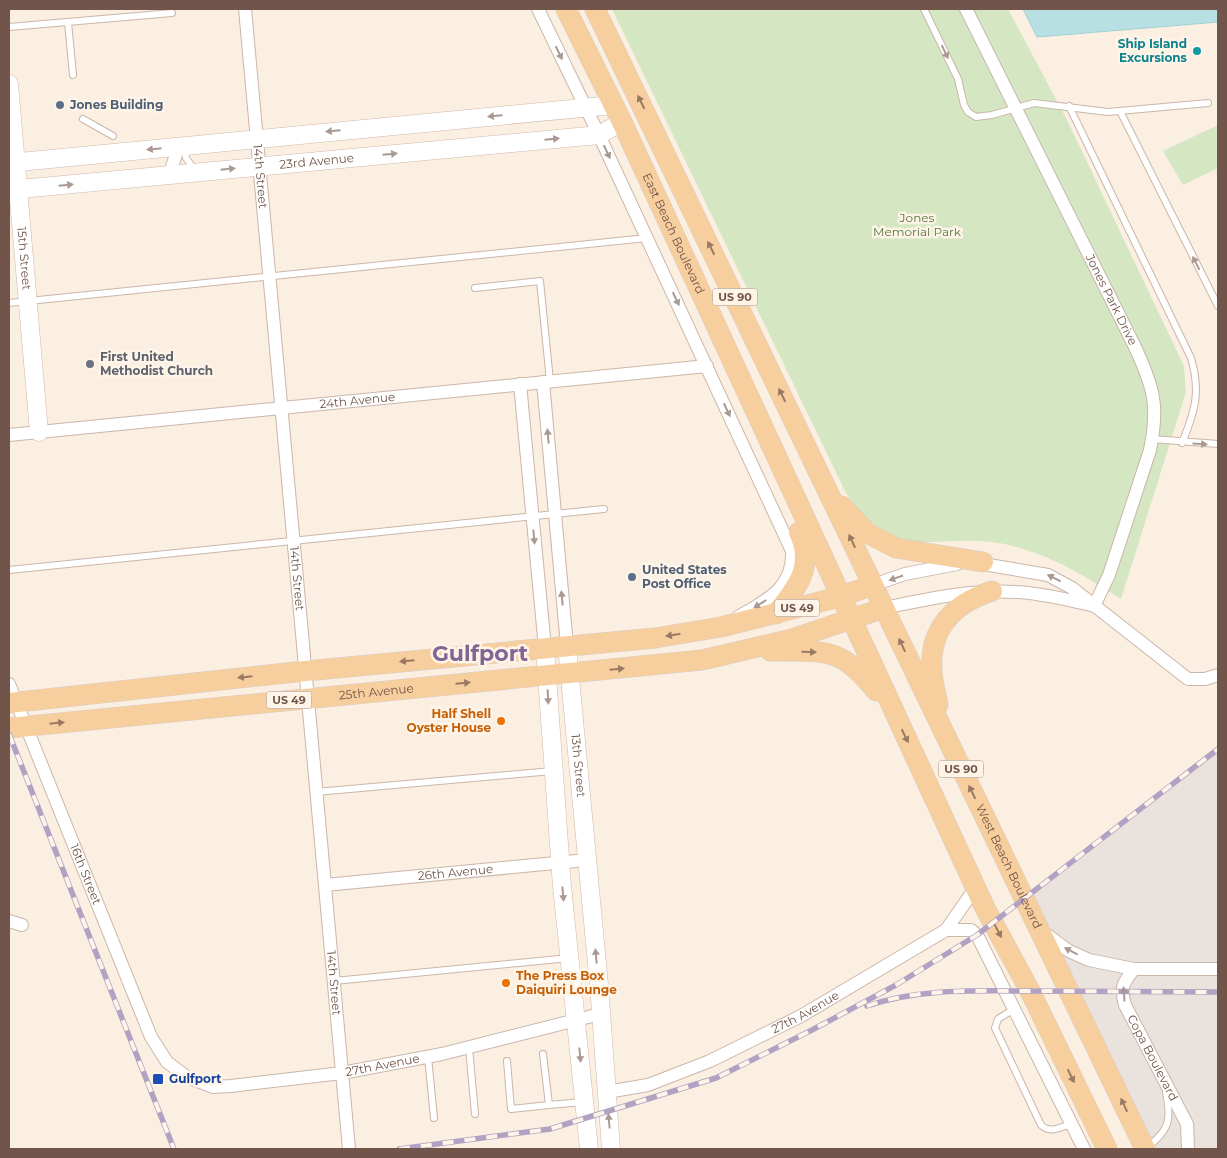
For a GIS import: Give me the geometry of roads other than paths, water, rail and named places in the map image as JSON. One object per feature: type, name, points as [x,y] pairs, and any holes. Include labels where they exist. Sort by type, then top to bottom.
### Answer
[{"type":"main road","name":"East Beach Boulevard","points":[[566,9],[682,252],[840,597]]},
{"type":"main road","name":"US 90","points":[[596,9],[873,585]]},
{"type":"main road","points":[[682,252],[689,287],[802,538],[807,553],[806,565],[801,577],[776,614]]},
{"type":"main road","points":[[828,492],[867,532],[886,544],[915,552],[983,562]]},
{"type":"main road","name":"US 49","points":[[11,696],[655,638],[721,627],[776,614],[840,597],[873,585]]},
{"type":"main road","name":"West Beach Boulevard","points":[[873,585],[1144,1149]]},
{"type":"main road","points":[[943,731],[932,670],[934,646],[938,634],[957,609],[971,598],[992,591]]},
{"type":"main road","name":"US 90","points":[[840,597],[976,887],[1030,991],[1107,1149]]},
{"type":"main road","name":"US 49","points":[[743,651],[792,639],[884,608]]},
{"type":"main road","points":[[743,651],[816,652],[837,655],[849,661],[862,673],[894,712]]},
{"type":"main road","name":"25th Avenue","points":[[17,727],[702,660],[743,651]]},
{"type":"street","name":"14th Street","points":[[245,9],[349,1149]]},
{"type":"street","points":[[538,9],[648,238],[792,551],[792,565],[787,579],[779,590],[721,627]]},
{"type":"street","name":"Jones Park Drive","points":[[966,9],[1148,374],[1154,395],[1155,414],[1152,439],[1108,575],[1094,606]]},
{"type":"street","name":"15th Street","points":[[9,84],[13,190],[28,301],[39,432]]},
{"type":"street","points":[[12,163],[586,108],[617,114]]},
{"type":"street","name":"23rd Avenue","points":[[13,190],[599,135],[617,114]]},
{"type":"street","points":[[169,175],[182,146]]},
{"type":"street","name":"24th Avenue","points":[[9,436],[282,407],[707,366]]},
{"type":"street","name":"13th Street","points":[[546,381],[555,514],[611,1149]]},
{"type":"street","name":"13th Street","points":[[520,384],[545,648],[560,863],[589,1149]]},
{"type":"street","points":[[873,585],[905,574],[950,564],[983,562],[1048,575],[1072,588],[1188,679],[1205,679],[1218,675]]},
{"type":"street","points":[[884,608],[917,601],[992,591],[1049,596],[1094,606]]},
{"type":"street","name":"16th Street","points":[[11,696],[17,727],[150,1037],[168,1062]]},
{"type":"street","name":"26th Avenue","points":[[325,885],[587,860]]},
{"type":"street","name":"27th Avenue","points":[[606,1092],[648,1085],[710,1061],[801,1016],[946,930],[976,887]]},
{"type":"street","points":[[9,922],[22,925]]},
{"type":"street","points":[[946,930],[971,930],[977,935],[1084,1149]]},
{"type":"street","points":[[1040,930],[1069,951],[1089,960],[1134,969],[1218,969]]},
{"type":"street","name":"Copa Boulevard","points":[[1134,969],[1124,982],[1122,992],[1125,1005],[1187,1124],[1188,1149]]},
{"type":"street","name":"27th Avenue","points":[[168,1062],[187,1077],[213,1087],[342,1073],[469,1048],[600,1014]]},
{"type":"lane","points":[[924,9],[958,79],[964,105],[968,112],[976,117],[983,117],[1034,103],[1108,112],[1208,103]]},
{"type":"lane","points":[[9,27],[172,13]]},
{"type":"lane","points":[[68,22],[73,75]]},
{"type":"lane","points":[[1069,106],[1191,358],[1198,389],[1190,424],[1182,443]]},
{"type":"lane","points":[[1120,110],[1218,306]]},
{"type":"lane","points":[[83,119],[113,136]]},
{"type":"lane","points":[[182,146],[186,158],[197,172]]},
{"type":"lane","points":[[9,303],[270,278],[648,238]]},
{"type":"lane","points":[[476,288],[540,282],[546,381]]},
{"type":"lane","points":[[1152,439],[1182,443],[1218,444]]},
{"type":"lane","points":[[9,570],[604,509]]},
{"type":"lane","points":[[316,792],[553,771]]},
{"type":"lane","points":[[334,981],[569,958]]},
{"type":"lane","points":[[1014,1009],[998,1019],[995,1028],[1041,1125],[1044,1128],[1053,1130],[1071,1124]]},
{"type":"lane","points":[[469,1048],[475,1114]]},
{"type":"lane","points":[[544,1054],[549,1105]]},
{"type":"lane","points":[[428,1057],[434,1118]]},
{"type":"lane","points":[[507,1060],[511,1109],[584,1101]]},
{"type":"lane","points":[[1144,1149],[1160,1137],[1168,1124],[1170,1109],[1163,1079]]},
{"type":"water","points":[[1023,9],[1218,9],[1218,22],[1037,37]]},
{"type":"railway","points":[[9,734],[174,1149]]},
{"type":"railway","points":[[399,1149],[550,1129],[716,1078],[896,985],[977,935],[1218,749]]},
{"type":"railway","points":[[867,1006],[907,996],[947,992],[1218,992]]},
{"type":"place","name":"Ship Island Excursions","points":[[1197,51]]},
{"type":"place","name":"Jones Building","points":[[60,105]]},
{"type":"place","name":"First United Methodist Church","points":[[90,364]]},
{"type":"place","name":"United States Post Office","points":[[632,577]]},
{"type":"place","name":"Half Shell Oyster House","points":[[501,721]]},
{"type":"place","name":"The Press Box Daiquiri Lounge","points":[[506,983]]},
{"type":"place","name":"Gulfport","points":[[158,1079]]},
{"type":"district","name":"Gulfport","points":[[480,653]]},
{"type":"park label","name":"Jones Memorial Park","points":[[917,225]]}]
